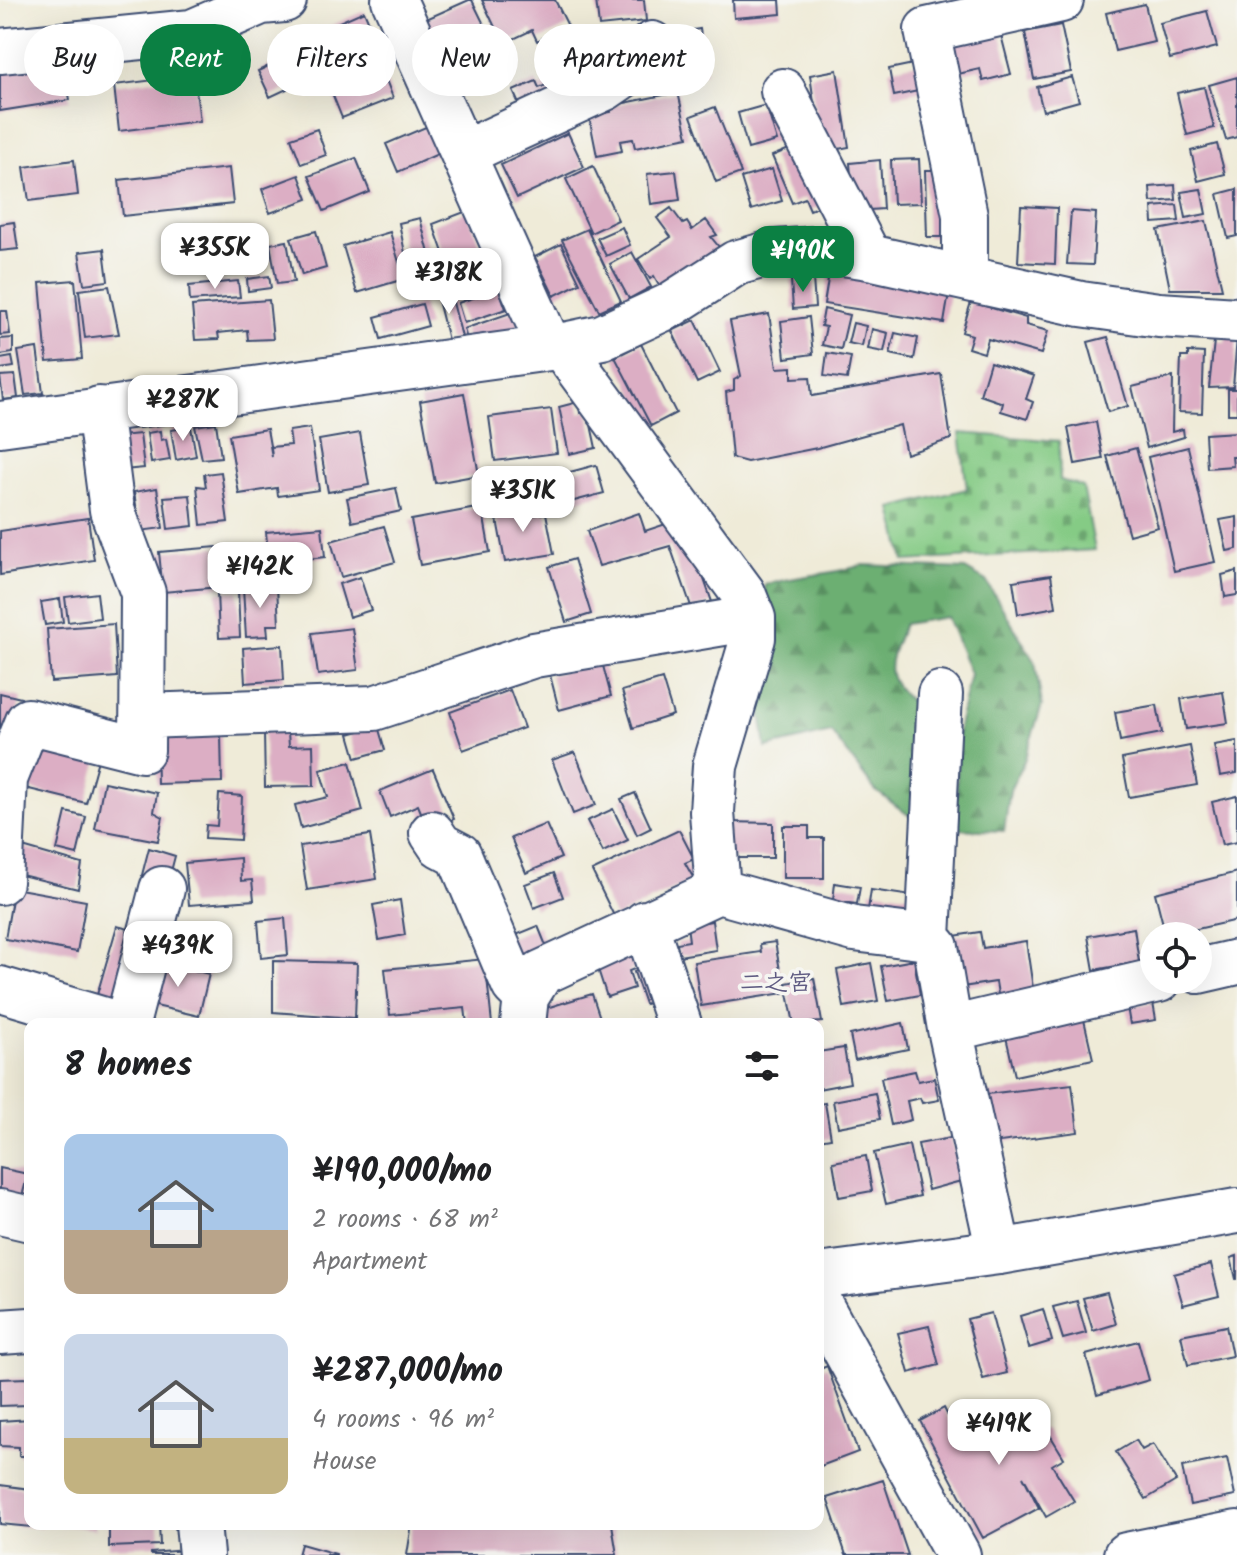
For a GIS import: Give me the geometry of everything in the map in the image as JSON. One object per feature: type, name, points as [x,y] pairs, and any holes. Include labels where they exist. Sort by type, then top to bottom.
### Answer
[{"type":"street","points":[[0,51],[192,32],[261,2],[284,0]]},
{"type":"street","points":[[394,0],[464,153],[517,281],[555,347],[704,537],[743,593],[753,618],[753,638],[715,766],[712,812],[718,891]]},
{"type":"street","points":[[965,278],[965,215],[927,30],[1061,0]]},
{"type":"street","points":[[783,91],[869,257]]},
{"type":"street","points":[[464,153],[588,96]]},
{"type":"street","points":[[0,424],[555,347],[602,337],[669,306],[736,263],[775,252],[817,249],[869,257],[1081,304],[1159,315],[1237,320]]},
{"type":"street","points":[[0,882],[2,788],[28,721],[142,750],[143,593],[115,520],[99,409]]},
{"type":"street","points":[[144,716],[374,708],[534,655],[753,618]]},
{"type":"street","points":[[928,938],[940,694]]},
{"type":"street","points":[[432,833],[440,845],[459,855],[525,1010]]},
{"type":"street","points":[[129,1018],[162,889]]},
{"type":"street","points":[[525,1010],[541,973],[718,891],[854,929],[928,938],[936,947],[950,1029],[999,1252]]},
{"type":"street","points":[[645,923],[677,1018]]},
{"type":"street","points":[[1212,968],[1237,962]]},
{"type":"street","points":[[950,1029],[1140,984]]},
{"type":"street","points":[[0,989],[98,1018]]},
{"type":"street","points":[[824,1275],[999,1252],[1237,1211]]},
{"type":"street","points":[[0,1212],[24,1218]]},
{"type":"street","points":[[824,1312],[958,1555]]},
{"type":"street","points":[[0,1332],[24,1330]]},
{"type":"street","points":[[199,1530],[201,1555]]},
{"type":"street","points":[[1126,1555],[1237,1533]]},
{"type":"green space","points":[[960,433],[1059,441],[1060,480],[1083,487],[1095,550],[904,561],[892,508],[967,489]]},
{"type":"green space","points":[[863,565],[965,569],[986,581],[1035,662],[1042,705],[1024,761],[1010,790],[1004,831],[956,829],[958,726],[970,674],[947,617],[904,624],[890,666],[895,684],[926,717],[915,820],[875,790],[831,732],[766,748],[760,706],[765,585]]},
{"type":"building","points":[[472,0],[484,24],[426,24],[424,20]]},
{"type":"building","points":[[482,0],[555,0],[567,24],[534,24],[534,34],[532,30],[518,37],[518,24],[493,24]]},
{"type":"building","points":[[596,0],[644,0],[646,21],[599,24]]},
{"type":"building","points":[[733,0],[780,0],[781,14],[734,18]]},
{"type":"building","points":[[1145,4],[1154,42],[1115,51],[1106,13]]},
{"type":"building","points":[[364,11],[370,24],[335,24]]},
{"type":"building","points":[[1207,11],[1217,47],[1170,59],[1160,23]]},
{"type":"building","points":[[1061,25],[1071,72],[1034,79],[1025,32]]},
{"type":"building","points":[[999,27],[1011,74],[983,81],[980,69],[958,74],[949,40]]},
{"type":"building","points":[[24,58],[24,96],[69,96],[70,100],[0,111],[0,62]]},
{"type":"building","points":[[918,63],[923,90],[894,96],[889,69]]},
{"type":"building","points":[[267,67],[267,90],[258,71]]},
{"type":"building","points":[[837,70],[849,147],[821,152],[810,75]]},
{"type":"building","points":[[1072,77],[1079,101],[1043,111],[1037,87]]},
{"type":"building","points":[[1237,77],[1237,137],[1226,140],[1209,85]]},
{"type":"building","points":[[140,82],[140,96],[197,96],[200,121],[119,131],[115,96],[124,96],[124,84]]},
{"type":"building","points":[[534,82],[534,96],[553,96],[523,113],[515,96],[518,96],[518,89]]},
{"type":"building","points":[[1204,87],[1214,128],[1187,135],[1177,93]]},
{"type":"building","points":[[333,96],[392,96],[393,98],[342,118]]},
{"type":"building","points":[[659,96],[679,96],[688,137],[635,148],[633,139],[620,141],[622,151],[597,156],[589,116],[611,112],[610,106]]},
{"type":"building","points":[[766,105],[777,141],[748,149],[738,113]]},
{"type":"building","points":[[715,107],[741,173],[716,182],[691,116]]},
{"type":"building","points":[[428,126],[440,153],[398,172],[386,144]]},
{"type":"building","points":[[317,129],[326,155],[301,164],[291,138]]},
{"type":"building","points":[[568,133],[584,167],[517,198],[501,165]]},
{"type":"building","points":[[801,144],[826,204],[810,210],[805,198],[792,203],[772,156]]},
{"type":"building","points":[[1217,144],[1225,174],[1198,181],[1191,151]]},
{"type":"building","points":[[356,158],[370,192],[324,211],[309,176]]},
{"type":"building","points":[[919,159],[921,203],[893,204],[891,160]]},
{"type":"building","points":[[74,160],[78,195],[29,201],[24,167]]},
{"type":"building","points":[[880,160],[883,209],[854,211],[850,163]]},
{"type":"building","points":[[593,166],[618,220],[591,233],[566,179]]},
{"type":"building","points":[[229,168],[233,204],[123,216],[119,180]]},
{"type":"building","points":[[772,169],[782,201],[751,210],[741,178]]},
{"type":"building","points":[[925,170],[937,170],[951,237],[927,237]]},
{"type":"building","points":[[676,171],[680,200],[651,204],[647,174]]},
{"type":"building","points":[[299,175],[308,199],[270,213],[262,189]]},
{"type":"building","points":[[1175,185],[1176,200],[1151,202],[1150,187]]},
{"type":"building","points":[[1201,189],[1206,214],[1186,218],[1181,192]]},
{"type":"building","points":[[1237,189],[1237,236],[1228,238],[1218,194]]},
{"type":"building","points":[[1177,205],[1179,221],[1153,223],[1152,207]]},
{"type":"building","points":[[1021,206],[1057,208],[1055,264],[1018,262]]},
{"type":"building","points":[[671,208],[692,230],[706,220],[717,235],[711,237],[719,247],[661,288],[654,276],[650,279],[638,259],[671,237],[657,218]]},
{"type":"building","points":[[467,211],[483,254],[465,261],[461,252],[445,258],[433,224]]},
{"type":"building","points":[[1071,211],[1096,213],[1093,265],[1067,264]]},
{"type":"building","points":[[420,218],[434,273],[410,278],[399,223]]},
{"type":"building","points":[[1206,221],[1222,289],[1170,289],[1158,230]]},
{"type":"building","points":[[14,222],[18,249],[0,251],[0,224]]},
{"type":"building","points":[[622,227],[630,245],[606,256],[597,238]]},
{"type":"building","points":[[260,229],[261,266],[207,268],[205,231]]},
{"type":"building","points":[[587,229],[621,301],[599,311],[562,240]]},
{"type":"building","points":[[316,231],[326,268],[302,275],[291,238]]},
{"type":"building","points":[[390,232],[404,279],[357,293],[343,246]]},
{"type":"building","points":[[287,241],[294,282],[277,284],[270,244]]},
{"type":"building","points":[[561,244],[580,283],[554,296],[535,257]]},
{"type":"building","points":[[104,249],[108,281],[84,284],[79,252]]},
{"type":"building","points":[[632,252],[651,287],[629,299],[610,264]]},
{"type":"building","points":[[488,260],[498,283],[462,298],[457,284],[464,281],[461,272]]},
{"type":"building","points":[[830,267],[950,287],[944,323],[824,304]]},
{"type":"building","points":[[269,276],[271,288],[248,291],[247,279]]},
{"type":"building","points":[[813,278],[815,307],[793,309],[791,280]]},
{"type":"building","points":[[75,280],[82,359],[47,362],[40,283]]},
{"type":"building","points":[[238,281],[240,297],[190,301],[189,286]]},
{"type":"building","points":[[109,286],[119,334],[85,338],[79,290]]},
{"type":"building","points":[[499,289],[506,309],[464,323],[458,303]]},
{"type":"building","points":[[450,291],[462,337],[448,340],[437,296]]},
{"type":"building","points":[[269,300],[273,339],[248,340],[247,330],[218,333],[219,339],[195,340],[192,306]]},
{"type":"building","points":[[971,302],[1026,318],[1026,325],[1048,331],[1041,354],[988,339],[984,353],[968,348],[972,335],[962,332]]},
{"type":"building","points":[[422,304],[428,326],[381,339],[375,317]]},
{"type":"building","points":[[824,309],[849,315],[841,349],[822,345],[826,327],[821,326]]},
{"type":"building","points":[[0,311],[7,311],[10,334],[0,335]]},
{"type":"building","points":[[516,311],[520,332],[467,339],[464,329]]},
{"type":"building","points":[[769,314],[777,368],[792,367],[792,378],[810,377],[812,396],[941,374],[951,439],[906,454],[900,425],[817,448],[747,462],[732,458],[726,392],[734,390],[734,380],[741,376],[730,321]]},
{"type":"building","points":[[809,317],[813,354],[785,358],[781,321]]},
{"type":"building","points":[[695,320],[720,372],[697,383],[672,331]]},
{"type":"building","points":[[853,323],[866,326],[862,346],[848,343]]},
{"type":"building","points":[[872,329],[888,333],[884,352],[868,349]]},
{"type":"building","points":[[895,333],[918,338],[914,359],[890,354]]},
{"type":"building","points":[[1226,335],[1237,337],[1233,387],[1209,388],[1214,341],[1225,342]]},
{"type":"building","points":[[1108,337],[1128,406],[1108,412],[1088,342]]},
{"type":"building","points":[[13,338],[13,353],[0,355],[0,339]]},
{"type":"building","points":[[641,344],[676,413],[651,426],[615,357]]},
{"type":"building","points":[[37,348],[43,393],[25,395],[18,351]]},
{"type":"building","points":[[1188,352],[1204,353],[1202,413],[1179,412],[1181,357],[1188,357]]},
{"type":"building","points":[[827,353],[851,357],[847,379],[824,376]]},
{"type":"building","points":[[12,357],[14,367],[0,369],[0,359]]},
{"type":"building","points":[[990,362],[1034,376],[1026,399],[1033,402],[1027,419],[1001,411],[1003,403],[980,395]]},
{"type":"building","points":[[15,375],[18,398],[3,400],[0,376]]},
{"type":"building","points":[[1173,377],[1172,432],[1183,429],[1184,437],[1147,448],[1132,387]]},
{"type":"building","points":[[1228,389],[1237,389],[1237,414],[1228,414]]},
{"type":"building","points":[[464,393],[479,475],[435,483],[420,401]]},
{"type":"building","points":[[578,402],[580,413],[588,411],[596,448],[569,454],[559,407]]},
{"type":"building","points":[[551,409],[557,453],[495,461],[489,417]]},
{"type":"building","points":[[1096,422],[1103,459],[1075,464],[1068,428]]},
{"type":"building","points":[[216,423],[221,457],[202,459],[195,426]]},
{"type":"building","points":[[191,427],[196,456],[176,460],[171,430]]},
{"type":"building","points":[[310,428],[319,490],[278,496],[277,488],[239,494],[229,435],[267,429],[272,457],[271,447],[291,445],[289,431]]},
{"type":"building","points":[[160,431],[161,440],[166,439],[170,460],[151,463],[147,433]]},
{"type":"building","points":[[1237,432],[1237,457],[1232,457],[1233,466],[1207,468],[1205,434]]},
{"type":"building","points":[[360,433],[369,485],[328,492],[319,440]]},
{"type":"building","points":[[140,434],[144,468],[124,470],[120,436]]},
{"type":"building","points":[[1188,447],[1215,562],[1174,571],[1148,457]]},
{"type":"building","points":[[1136,448],[1158,527],[1129,535],[1107,456]]},
{"type":"building","points":[[596,465],[604,493],[563,504],[555,476]]},
{"type":"building","points":[[221,472],[228,522],[201,525],[197,486],[206,487],[204,474]]},
{"type":"building","points":[[157,488],[163,528],[140,531],[134,492]]},
{"type":"building","points":[[396,488],[401,511],[352,522],[347,498]]},
{"type":"building","points":[[190,495],[193,526],[168,529],[164,497]]},
{"type":"building","points":[[514,504],[516,511],[524,509],[525,516],[546,513],[554,554],[505,562],[495,509]]},
{"type":"building","points":[[482,507],[490,552],[420,565],[411,520]]},
{"type":"building","points":[[639,513],[645,531],[675,521],[693,548],[712,602],[692,609],[670,546],[599,566],[587,531]]},
{"type":"building","points":[[1237,517],[1237,549],[1227,551],[1220,520]]},
{"type":"building","points":[[88,518],[94,560],[0,575],[0,531]]},
{"type":"building","points":[[384,526],[395,562],[341,577],[331,541]]},
{"type":"building","points":[[322,527],[325,557],[269,563],[266,532]]},
{"type":"building","points":[[217,547],[220,587],[163,592],[159,552]]},
{"type":"building","points":[[574,559],[591,614],[566,622],[549,567]]},
{"type":"building","points":[[1237,571],[1237,595],[1225,597],[1222,575]]},
{"type":"building","points":[[1051,575],[1056,607],[1018,614],[1013,581]]},
{"type":"building","points":[[360,577],[371,610],[349,617],[339,584]]},
{"type":"building","points":[[277,586],[279,625],[267,625],[268,636],[246,637],[243,588]]},
{"type":"building","points":[[238,591],[240,637],[219,638],[217,592]]},
{"type":"building","points":[[97,593],[100,618],[68,622],[65,597]]},
{"type":"building","points":[[60,599],[63,622],[45,625],[41,602]]},
{"type":"building","points":[[114,624],[117,677],[51,682],[47,629]]},
{"type":"building","points":[[352,628],[358,670],[318,675],[312,633]]},
{"type":"building","points":[[282,645],[284,680],[245,683],[243,648]]},
{"type":"building","points":[[602,662],[611,696],[559,710],[550,675]]},
{"type":"building","points":[[662,679],[673,715],[633,728],[622,691]]},
{"type":"building","points":[[510,690],[524,728],[463,750],[450,712]]},
{"type":"building","points":[[1223,692],[1228,723],[1186,729],[1181,699]]},
{"type":"building","points":[[0,693],[21,698],[9,747],[0,745]]},
{"type":"building","points":[[1157,705],[1162,733],[1120,741],[1115,712]]},
{"type":"building","points":[[378,726],[385,750],[356,758],[349,734]]},
{"type":"building","points":[[264,732],[288,732],[289,746],[313,745],[314,786],[265,787]]},
{"type":"building","points":[[221,735],[222,782],[157,784],[156,736]]},
{"type":"building","points":[[34,739],[99,756],[86,803],[21,787]]},
{"type":"building","points":[[1237,741],[1237,773],[1220,776],[1214,745]]},
{"type":"building","points":[[1190,746],[1197,785],[1129,797],[1122,759]]},
{"type":"building","points":[[575,752],[596,805],[573,814],[552,760]]},
{"type":"building","points":[[350,762],[363,811],[301,828],[295,805],[328,797],[320,770]]},
{"type":"building","points":[[433,769],[454,819],[437,826],[423,817],[418,805],[390,817],[380,791]]},
{"type":"building","points":[[104,782],[157,793],[154,812],[163,817],[158,841],[95,829]]},
{"type":"building","points":[[635,793],[651,828],[637,835],[621,799]]},
{"type":"building","points":[[219,794],[242,796],[240,840],[205,838],[206,825],[217,826]]},
{"type":"building","points":[[1237,796],[1237,842],[1222,845],[1212,802]]},
{"type":"building","points":[[613,809],[628,840],[603,852],[587,821]]},
{"type":"building","points":[[66,812],[86,817],[77,855],[57,850]]},
{"type":"building","points":[[728,822],[773,823],[773,858],[728,858]]},
{"type":"building","points":[[546,824],[561,858],[526,873],[511,838]]},
{"type":"building","points":[[783,826],[809,826],[809,838],[824,838],[824,878],[783,878]]},
{"type":"building","points":[[679,830],[694,859],[685,863],[694,879],[615,918],[592,871]]},
{"type":"building","points":[[370,835],[377,879],[307,890],[300,846]]},
{"type":"building","points":[[19,846],[82,864],[78,889],[13,873]]},
{"type":"building","points":[[149,848],[175,856],[168,883],[142,875]]},
{"type":"building","points":[[240,858],[241,881],[252,880],[254,900],[189,905],[185,863]]},
{"type":"building","points":[[1237,872],[1237,920],[1212,926],[1212,922],[1162,922],[1155,893]]},
{"type":"building","points":[[554,873],[563,897],[534,908],[525,884]]},
{"type":"building","points":[[835,883],[860,887],[857,904],[833,901]]},
{"type":"building","points":[[14,888],[86,901],[77,952],[5,939]]},
{"type":"building","points":[[871,890],[912,896],[909,917],[868,910]]},
{"type":"building","points":[[400,900],[405,935],[379,940],[373,905]]},
{"type":"building","points":[[285,918],[288,955],[261,958],[258,921]]},
{"type":"building","points":[[712,921],[716,950],[679,956],[677,943],[689,941],[687,925]]},
{"type":"building","points":[[117,926],[144,933],[121,1013],[94,1005]]},
{"type":"building","points":[[538,926],[549,953],[516,965],[506,939]]},
{"type":"building","points":[[1134,928],[1139,962],[1094,970],[1088,936]]},
{"type":"building","points":[[980,932],[983,948],[1026,941],[1034,995],[999,1000],[996,982],[955,988],[947,937]]},
{"type":"building","points":[[775,942],[784,993],[701,1006],[694,962],[761,952],[760,944]]},
{"type":"building","points":[[638,946],[644,965],[629,971],[634,988],[607,997],[595,960]]},
{"type":"building","points":[[485,959],[491,1018],[466,1018],[465,1008],[390,1015],[385,969]]},
{"type":"building","points":[[914,960],[920,995],[888,1001],[881,966]]},
{"type":"building","points":[[157,961],[209,974],[199,1016],[147,1004]]},
{"type":"building","points":[[273,961],[357,963],[355,1018],[273,1012]]},
{"type":"building","points":[[871,963],[878,1001],[844,1007],[837,970]]},
{"type":"building","points":[[649,965],[662,999],[645,1004],[634,972]]},
{"type":"building","points":[[814,978],[821,1018],[793,1018],[786,983]]},
{"type":"building","points":[[592,994],[600,1018],[546,1018],[543,1009]]},
{"type":"building","points":[[1153,1003],[1156,1020],[1130,1024],[1127,1007]]},
{"type":"building","points":[[1082,1011],[1093,1059],[1015,1076],[1004,1028]]},
{"type":"building","points":[[903,1023],[908,1049],[855,1060],[850,1035]]},
{"type":"building","points":[[844,1048],[850,1083],[824,1088],[824,1051]]},
{"type":"building","points":[[915,1071],[918,1081],[934,1078],[939,1100],[922,1103],[920,1098],[907,1101],[911,1120],[891,1125],[881,1078]]},
{"type":"building","points":[[1072,1084],[1078,1132],[985,1144],[979,1095]]},
{"type":"building","points":[[875,1093],[880,1119],[838,1127],[833,1101]]},
{"type":"building","points":[[824,1103],[831,1138],[824,1139]]},
{"type":"building","points":[[951,1138],[961,1181],[928,1190],[918,1144]]},
{"type":"building","points":[[909,1145],[920,1196],[886,1204],[874,1153]]},
{"type":"building","points":[[866,1156],[872,1191],[839,1197],[833,1162]]},
{"type":"building","points":[[0,1168],[24,1173],[21,1200],[0,1195]]},
{"type":"building","points":[[1237,1256],[1237,1279],[1236,1279],[1231,1258]]},
{"type":"building","points":[[1211,1264],[1219,1296],[1183,1305],[1174,1274]]},
{"type":"building","points":[[1107,1292],[1116,1324],[1093,1331],[1083,1298]]},
{"type":"building","points":[[1077,1301],[1086,1333],[1063,1339],[1053,1307]]},
{"type":"building","points":[[1043,1309],[1052,1341],[1029,1348],[1020,1316]]},
{"type":"building","points":[[991,1313],[1007,1373],[983,1379],[967,1319]]},
{"type":"building","points":[[929,1326],[939,1365],[909,1373],[898,1333]]},
{"type":"building","points":[[1226,1326],[1232,1356],[1188,1365],[1181,1335]]},
{"type":"building","points":[[1138,1341],[1149,1380],[1097,1395],[1086,1355]]},
{"type":"building","points":[[827,1366],[858,1452],[824,1465],[824,1367]]},
{"type":"building","points":[[24,1378],[24,1405],[0,1406],[0,1379]]},
{"type":"building","points":[[944,1408],[953,1426],[985,1408],[988,1414],[1047,1430],[1064,1458],[1052,1465],[1074,1501],[1046,1517],[1023,1476],[1039,1508],[983,1538],[920,1421]]},
{"type":"building","points":[[24,1419],[24,1456],[19,1456],[19,1447],[0,1446],[0,1421]]},
{"type":"building","points":[[1136,1440],[1142,1450],[1153,1444],[1176,1481],[1146,1499],[1116,1452]]},
{"type":"building","points":[[1227,1458],[1235,1496],[1190,1505],[1182,1467]]},
{"type":"building","points":[[883,1480],[908,1555],[846,1555],[827,1498]]},
{"type":"building","points":[[0,1485],[24,1488],[24,1526],[0,1524]]},
{"type":"building","points":[[109,1530],[159,1530],[160,1545],[109,1547]]},
{"type":"building","points":[[411,1530],[613,1530],[617,1555],[407,1555]]},
{"type":"building","points":[[301,1544],[336,1554],[336,1555],[298,1555]]},
{"type":"building","points":[[185,1550],[186,1555],[151,1555],[151,1553]]},
{"type":"district","name":"二之宮","points":[[776,983]]}]
